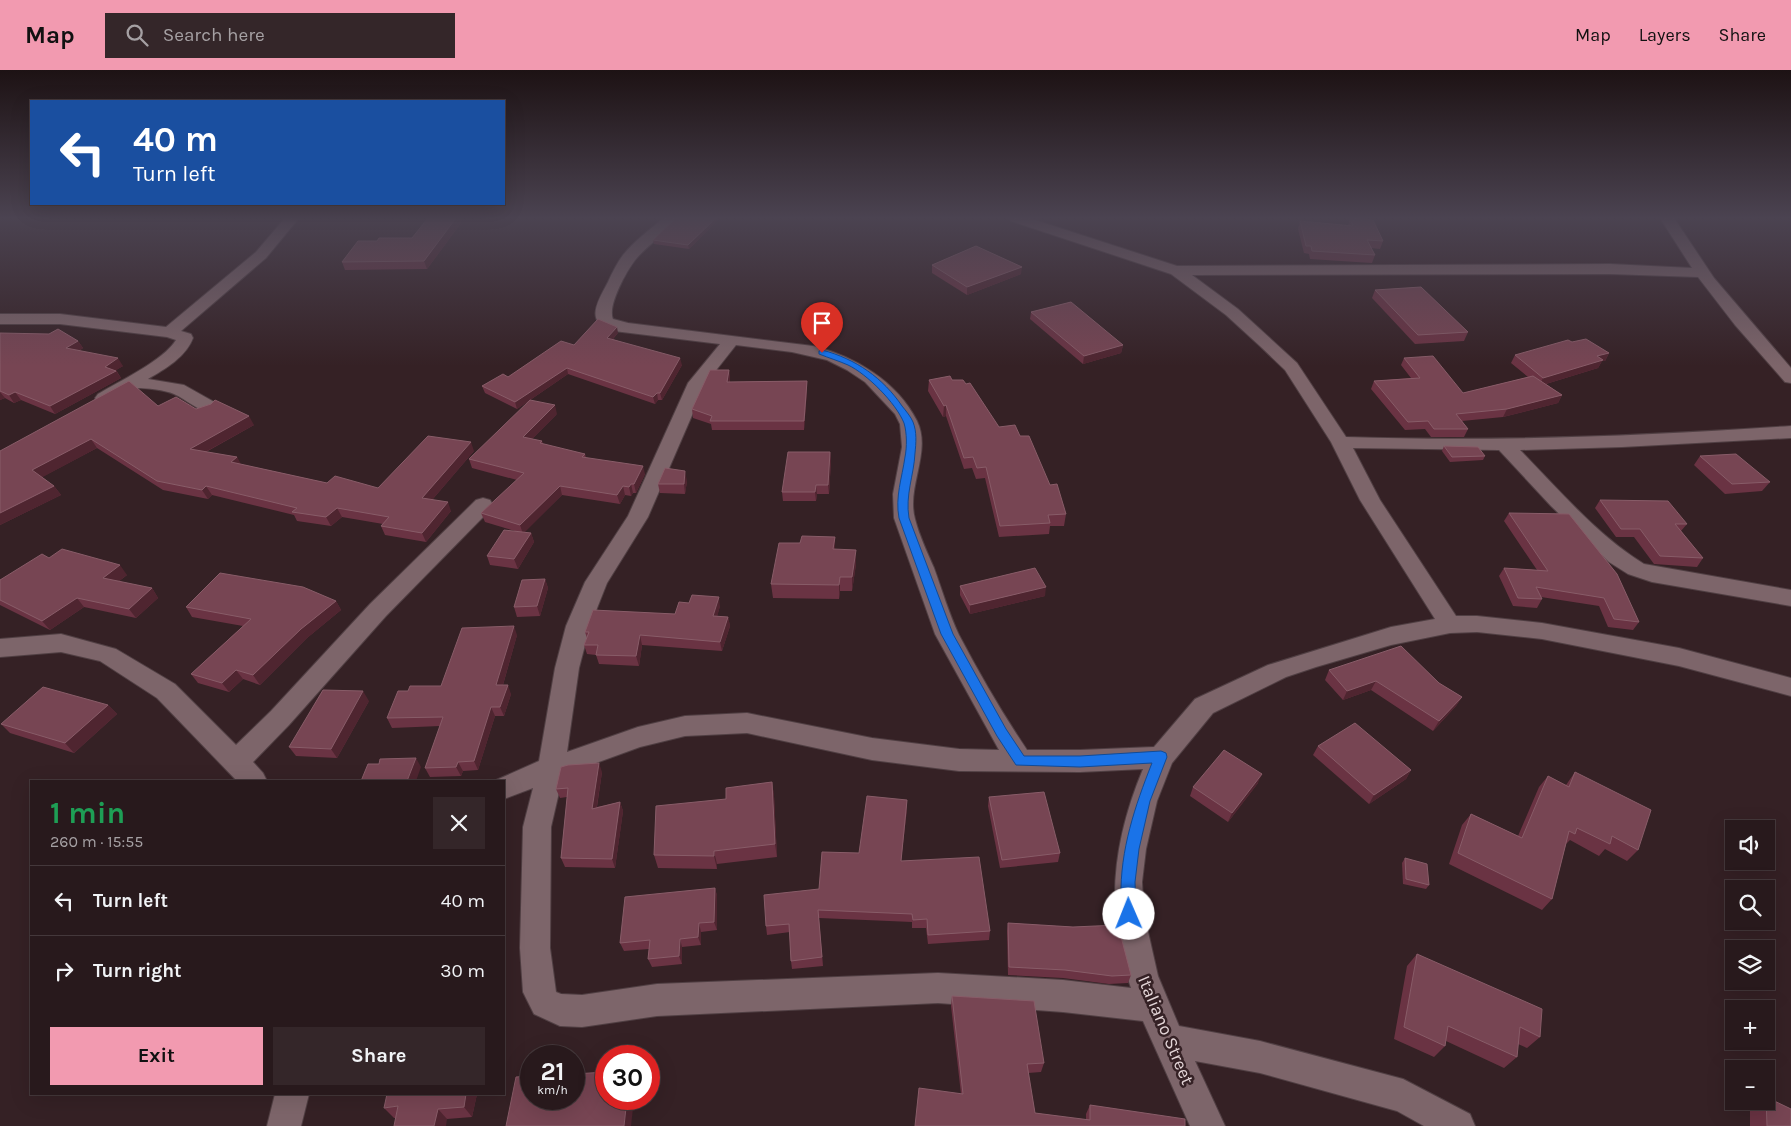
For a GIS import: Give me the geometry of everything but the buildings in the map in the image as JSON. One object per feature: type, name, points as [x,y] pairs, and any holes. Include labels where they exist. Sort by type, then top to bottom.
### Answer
[{"type":"street","points":[[170,332],[247,267]]},
{"type":"street","points":[[624,267],[604,304],[603,314],[606,322],[614,326],[784,345],[822,353],[852,364],[875,380],[896,404],[908,422],[911,437],[910,456],[902,504],[904,518],[947,634],[1001,732],[1020,761]]},
{"type":"street","points":[[1165,267],[1176,271],[1232,312],[1291,367],[1340,442],[1370,500],[1450,625]]},
{"type":"street","points":[[1700,267],[1753,335],[1791,378]]},
{"type":"street","points":[[1176,271],[1610,269],[1704,273]]},
{"type":"street","points":[[0,319],[60,319],[170,332],[186,338],[184,344],[131,382],[90,406]]},
{"type":"street","points":[[732,340],[697,383],[638,517],[596,582],[578,626],[567,668],[551,768],[537,827],[535,948],[539,992],[545,1003],[560,1010],[582,1011],[657,1000],[938,988],[1063,996],[1152,1006]]},
{"type":"street","points":[[131,382],[181,390],[210,407]]},
{"type":"street","points":[[1340,442],[1459,446],[1663,440],[1791,432]]},
{"type":"street","points":[[1504,444],[1558,502],[1611,551],[1636,569],[1652,574],[1791,598]]},
{"type":"street","points":[[235,763],[280,718],[378,610],[483,505]]},
{"type":"street","name":"Italiano Street","points":[[1208,1126],[1152,1006],[1142,976],[1129,914],[1128,882],[1132,849],[1144,801],[1161,757],[1204,706],[1277,671],[1391,636],[1450,625],[1477,624],[1542,631],[1679,657],[1791,687]]},
{"type":"street","points":[[0,648],[61,643],[108,655],[166,691],[253,780]]},
{"type":"street","points":[[505,788],[551,768],[638,737],[685,726],[747,723],[882,751],[959,760],[1080,761],[1161,757]]},
{"type":"street","points":[[1168,1040],[1260,1058],[1403,1096],[1458,1126]]},
{"type":"street","points":[[284,1126],[292,1095]]},
{"type":"route","points":[[822,353],[852,364],[875,380],[896,404],[908,422],[911,437],[910,456],[902,504],[904,518],[947,634],[1001,732],[1020,761],[1080,761],[1161,757],[1144,801],[1132,849],[1128,882],[1129,914]]}]
